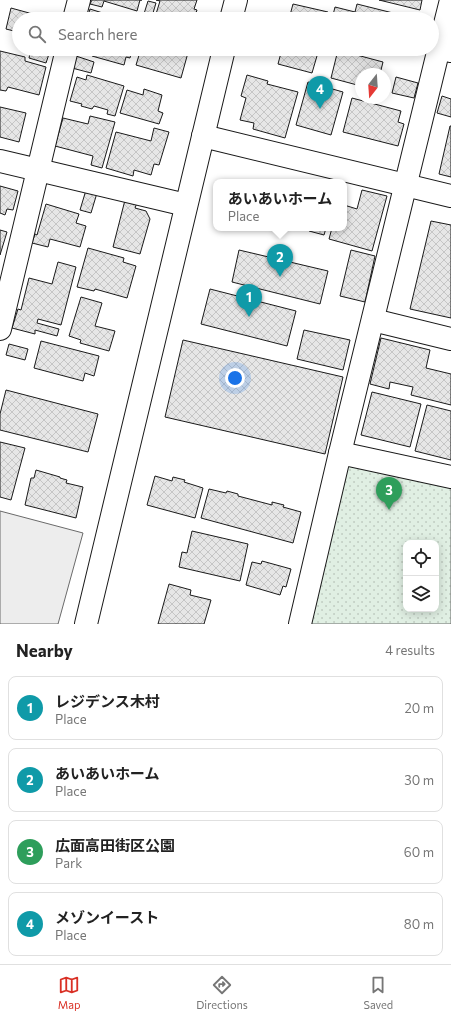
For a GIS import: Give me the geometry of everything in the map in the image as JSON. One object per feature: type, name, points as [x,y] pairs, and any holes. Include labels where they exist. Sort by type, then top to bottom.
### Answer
[{"type":"street","points":[[76,12],[79,0]]},
{"type":"street","points":[[233,12],[236,0]]},
{"type":"street","points":[[300,624],[340,453],[406,185],[445,49],[451,0]]},
{"type":"street","points":[[0,329],[65,56]]},
{"type":"street","points":[[86,624],[222,56]]},
{"type":"street","points":[[203,136],[451,196]]},
{"type":"street","points":[[0,161],[186,205]]},
{"type":"street","points":[[373,320],[451,338]]},
{"type":"street","points":[[340,453],[451,477]]},
{"type":"green space","points":[[340,453],[451,477],[451,624],[302,624]]},
{"type":"shaded area","points":[[0,511],[83,533],[58,624],[0,624]]},
{"type":"building","points":[[92,0],[140,0],[137,11],[104,1],[102,7],[90,4]]},
{"type":"building","points":[[156,0],[197,0],[194,9],[197,10],[196,12],[157,12],[160,1]]},
{"type":"building","points":[[379,0],[422,0],[420,10]]},
{"type":"building","points":[[148,1],[156,3],[153,12],[145,12]]},
{"type":"building","points":[[293,4],[328,12],[291,12]]},
{"type":"building","points":[[357,4],[389,12],[355,12]]},
{"type":"building","points":[[335,7],[355,12],[334,12]]},
{"type":"building","points":[[11,8],[26,12],[12,12],[12,30],[6,29]]},
{"type":"building","points":[[90,9],[100,12],[89,12]]},
{"type":"building","points":[[0,51],[12,54],[12,56],[25,57],[25,61],[46,67],[39,95],[8,87],[6,91],[0,90]]},
{"type":"building","points":[[29,56],[48,56],[46,63],[29,58]]},
{"type":"building","points":[[76,56],[94,62],[91,73],[72,68]]},
{"type":"building","points":[[92,56],[130,56],[130,58],[126,57],[124,65]]},
{"type":"building","points":[[139,56],[187,56],[181,78],[136,65]]},
{"type":"building","points":[[280,56],[317,56],[312,73],[278,64]]},
{"type":"building","points":[[336,56],[360,56],[383,62],[382,68],[355,68],[355,84],[331,78]]},
{"type":"building","points":[[87,75],[124,86],[115,116],[107,114],[108,110],[94,106],[92,109],[81,106],[82,104],[70,101],[77,77],[86,80]]},
{"type":"building","points":[[247,75],[268,81],[267,84],[298,92],[285,138],[253,129],[254,123],[240,120],[246,98],[241,96]]},
{"type":"building","points":[[396,77],[418,83],[414,98],[392,93]]},
{"type":"building","points":[[308,82],[343,92],[331,135],[296,125]]},
{"type":"building","points":[[144,89],[162,95],[158,111],[163,113],[159,124],[120,113],[127,90],[143,95]]},
{"type":"building","points":[[442,96],[451,99],[451,117],[437,113]]},
{"type":"building","points":[[352,98],[355,99],[355,104],[375,104],[401,111],[398,122],[404,124],[398,146],[343,132]]},
{"type":"building","points":[[0,107],[26,113],[19,142],[0,137]]},
{"type":"building","points":[[90,116],[115,122],[102,168],[91,165],[93,156],[55,146],[63,118],[88,124]]},
{"type":"building","points":[[451,126],[451,177],[439,174]]},
{"type":"building","points":[[154,128],[169,132],[159,165],[154,164],[151,175],[134,170],[133,176],[106,168],[116,132],[151,141]]},
{"type":"building","points":[[0,186],[18,191],[13,210],[7,209],[5,215],[0,213]]},
{"type":"building","points":[[86,190],[97,193],[91,213],[80,210]]},
{"type":"building","points":[[362,190],[387,196],[372,251],[329,239],[331,231],[347,231],[347,206],[357,209]]},
{"type":"building","points":[[125,200],[137,203],[135,208],[146,211],[150,219],[140,254],[113,247]]},
{"type":"building","points":[[46,204],[79,214],[76,223],[86,226],[80,247],[50,239],[48,247],[32,243],[35,234],[37,235]]},
{"type":"building","points":[[431,221],[451,225],[451,318],[410,309]]},
{"type":"building","points":[[0,230],[7,232],[0,255]]},
{"type":"building","points":[[309,231],[325,231],[324,235]]},
{"type":"building","points":[[88,248],[124,258],[123,262],[136,266],[127,298],[95,289],[94,291],[77,287]]},
{"type":"building","points":[[239,250],[328,271],[320,304],[232,282]]},
{"type":"building","points":[[351,250],[375,256],[365,302],[340,296]]},
{"type":"building","points":[[58,262],[76,267],[61,325],[38,319],[37,323],[59,329],[57,336],[35,330],[35,334],[12,328],[18,309],[21,310],[29,278],[52,284]]},
{"type":"building","points":[[210,289],[296,311],[287,346],[201,324]]},
{"type":"building","points":[[81,297],[102,303],[95,326],[115,331],[109,351],[80,343],[81,340],[69,336]]},
{"type":"building","points":[[304,330],[350,340],[343,370],[297,359]]},
{"type":"building","points":[[381,338],[430,350],[426,368],[451,374],[451,405],[411,395],[413,387],[390,382],[389,389],[370,384]]},
{"type":"building","points":[[183,340],[343,377],[325,454],[165,417]]},
{"type":"building","points":[[41,341],[99,356],[94,376],[85,373],[83,381],[34,368]]},
{"type":"building","points":[[9,344],[28,349],[25,360],[6,355]]},
{"type":"building","points":[[6,390],[98,414],[88,452],[0,430],[0,414]]},
{"type":"building","points":[[372,392],[421,404],[410,447],[361,435]]},
{"type":"building","points":[[427,405],[451,411],[451,460],[415,451]]},
{"type":"building","points":[[0,442],[25,448],[11,500],[0,497]]},
{"type":"building","points":[[36,470],[67,480],[66,483],[83,487],[76,518],[25,505],[31,478],[34,478]]},
{"type":"building","points":[[155,476],[172,481],[173,477],[185,480],[184,482],[203,488],[195,518],[147,505]]},
{"type":"building","points":[[209,489],[226,493],[227,491],[238,494],[238,496],[272,505],[272,502],[284,505],[283,507],[301,512],[293,543],[201,518]]},
{"type":"building","points":[[192,531],[248,544],[240,581],[179,567],[182,552],[187,553]]},
{"type":"building","points":[[262,561],[291,569],[286,587],[283,586],[280,595],[246,585],[252,562],[261,564]]},
{"type":"building","points":[[169,584],[191,590],[190,595],[211,600],[204,624],[158,624]]},
{"type":"place","name":"メゾンイースト","points":[[320,109]]},
{"type":"place","name":"あいあいホーム","points":[[280,277]]},
{"type":"place","name":"レジデンス木村","points":[[249,317]]},
{"type":"place","name":"広面高田街区公園","points":[[389,510]]}]
